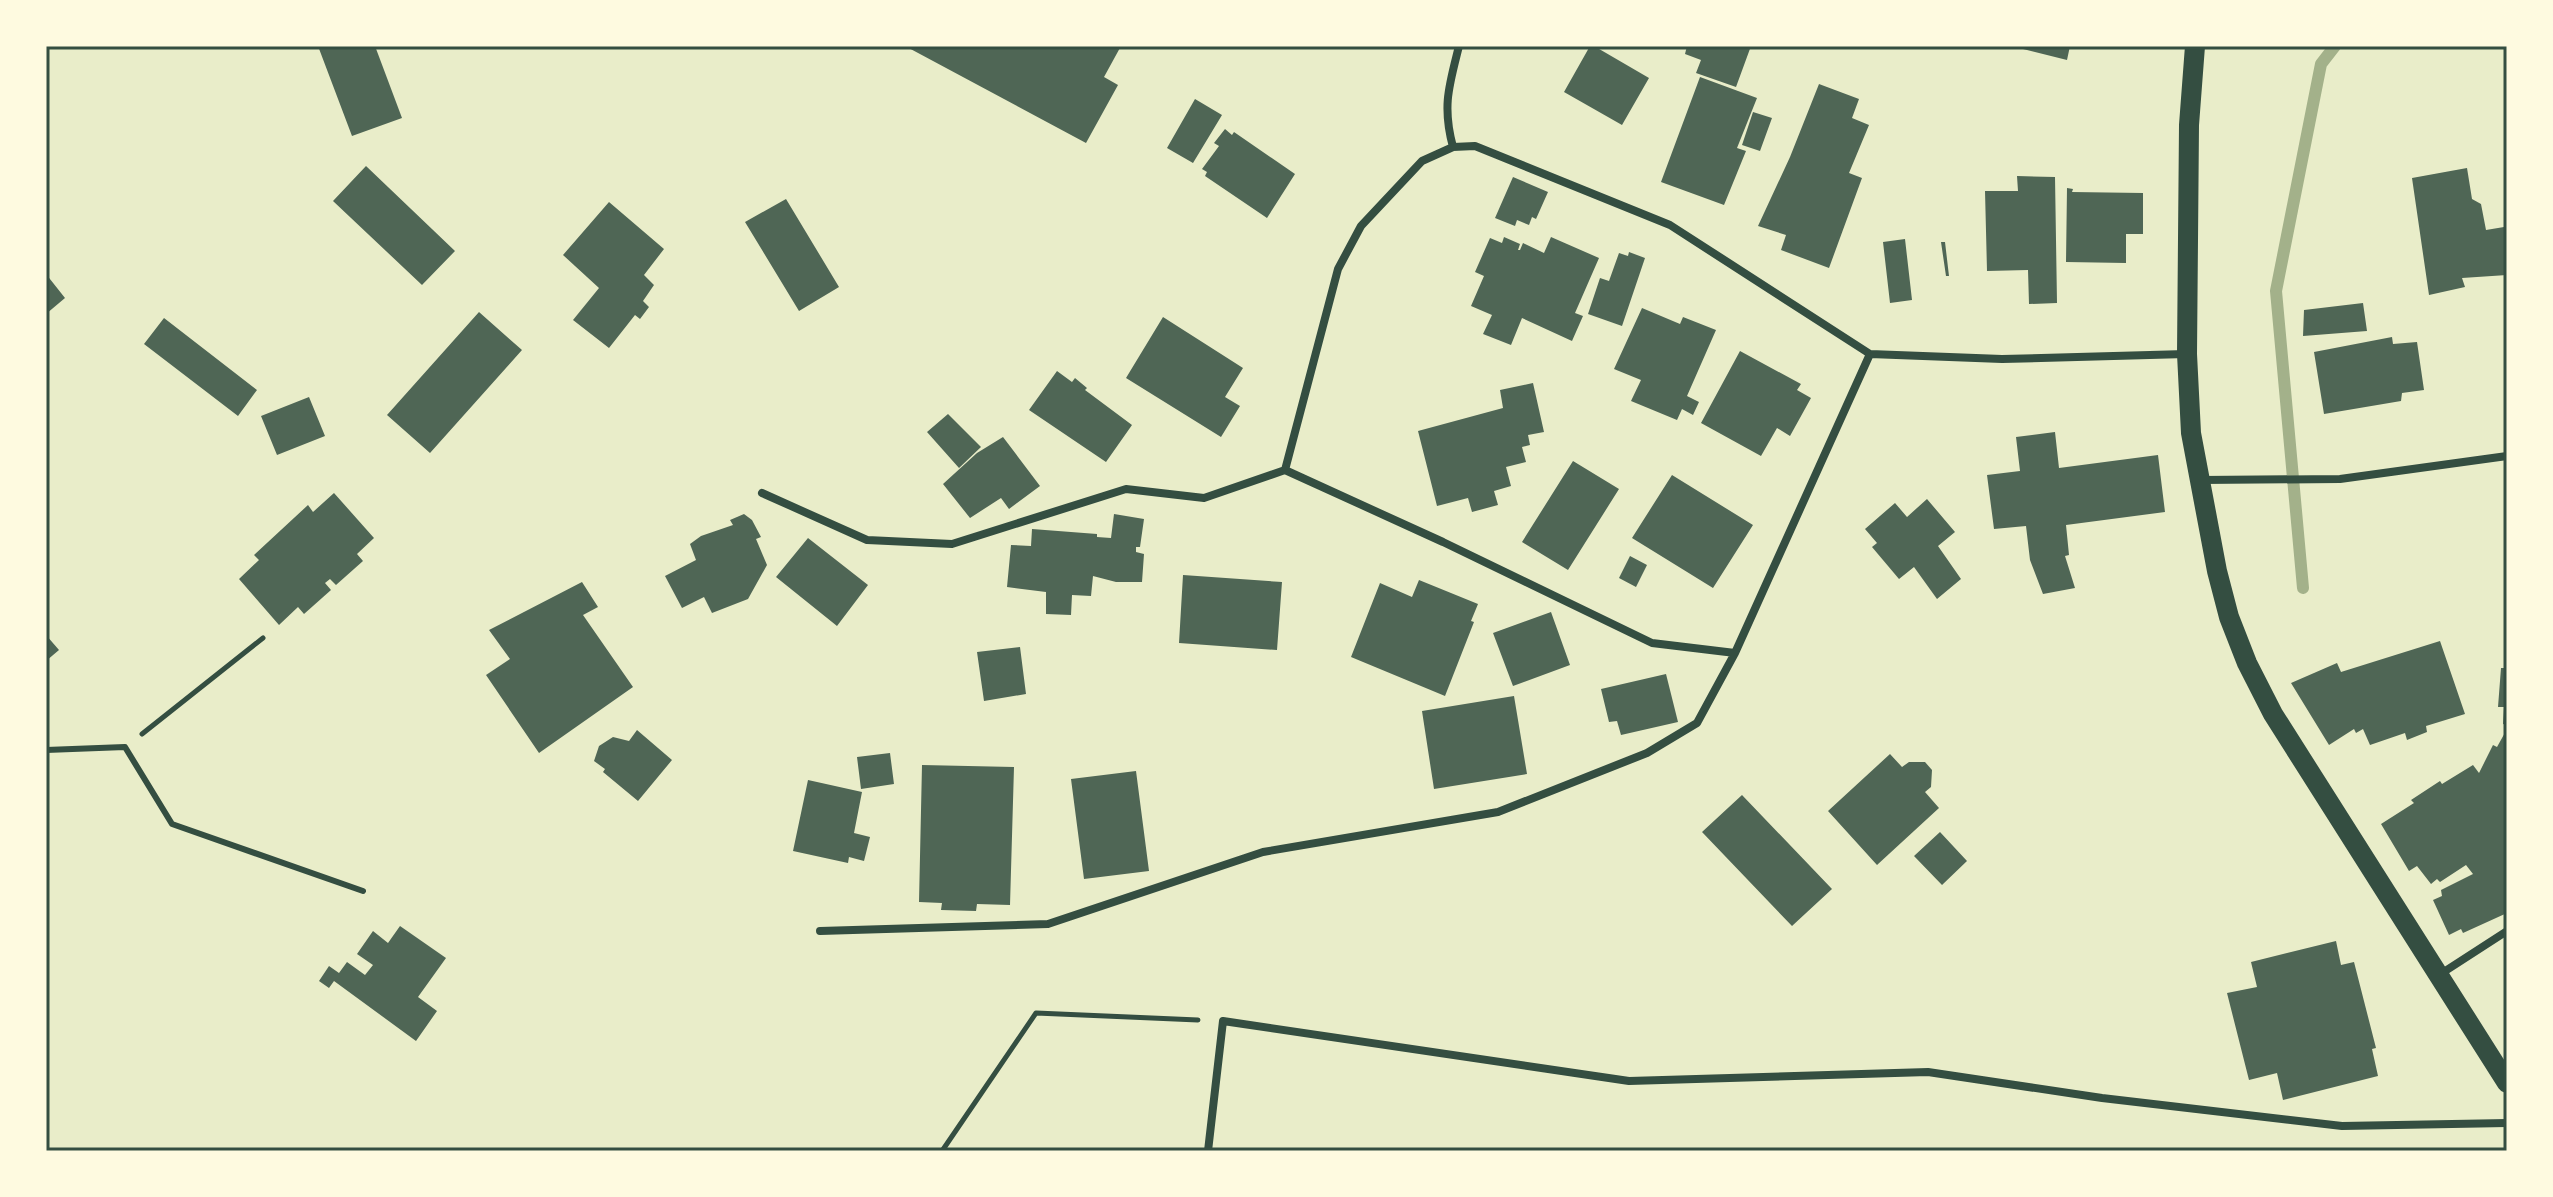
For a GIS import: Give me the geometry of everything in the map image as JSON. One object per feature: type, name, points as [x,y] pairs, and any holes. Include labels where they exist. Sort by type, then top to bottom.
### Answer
[{"type":"main road","points":[[2195,46],[2189,125],[2187,354],[2191,433],[2217,571],[2229,617],[2247,663],[2273,714],[2507,1083]]},
{"type":"street","points":[[1453,147],[1446,100],[1459,46]]},
{"type":"street","points":[[1285,470],[1343,258],[1361,226],[1422,161],[1453,147],[1475,146],[1670,225],[1870,354],[2002,359],[2187,354]]},
{"type":"street","points":[[820,931],[1048,924],[1263,852],[1498,812],[1647,753],[1697,723],[1735,653],[1870,354]]},
{"type":"street","points":[[2200,480],[2323,480],[2507,456]]},
{"type":"street","points":[[762,493],[867,540],[952,544],[1126,489],[1204,498],[1285,470],[1457,548],[1652,643],[1735,653]]},
{"type":"street","points":[[2438,975],[2507,931]]},
{"type":"street","points":[[1208,1151],[1223,1021],[1629,1081],[1928,1072],[2102,1098],[2342,1126],[2507,1123]]},
{"type":"lane","points":[[46,750],[125,747],[172,824],[363,891]]},
{"type":"path","points":[[125,747],[263,638]]},
{"type":"path","points":[[942,1151],[1036,1013],[1223,1021]]},
{"type":"building","points":[[318,46],[375,46],[402,118],[352,136]]},
{"type":"building","points":[[905,46],[1121,46],[1104,77],[1118,85],[1086,143]]},
{"type":"building","points":[[1590,46],[1649,78],[1622,125],[1564,92]]},
{"type":"building","points":[[1687,46],[1751,46],[1736,87],[1696,73],[1701,60],[1685,54]]},
{"type":"building","points":[[2011,46],[2070,46],[2067,60]]},
{"type":"building","points":[[1700,77],[1757,98],[1737,148],[1746,151],[1724,205],[1661,182]]},
{"type":"building","points":[[1819,84],[1859,99],[1852,118],[1869,125],[1849,173],[1862,178],[1829,268],[1781,250],[1786,235],[1758,226]]},
{"type":"building","points":[[1195,99],[1222,115],[1193,163],[1167,148]]},
{"type":"building","points":[[1753,112],[1772,118],[1760,151],[1742,145]]},
{"type":"building","points":[[1225,129],[1295,174],[1267,218],[1205,176],[1207,172],[1202,169],[1219,146],[1214,143]]},
{"type":"building","points":[[366,166],[455,251],[422,285],[333,201]]},
{"type":"building","points":[[2467,168],[2472,199],[2481,204],[2486,230],[2504,227],[2507,275],[2462,278],[2465,287],[2429,295],[2412,178]]},
{"type":"building","points":[[2017,176],[2055,177],[2057,303],[2029,304],[2028,270],[1987,271],[1985,191],[2018,191]]},
{"type":"building","points":[[1513,177],[1548,192],[1536,219],[1532,217],[1529,225],[1517,220],[1515,226],[1495,218]]},
{"type":"building","points":[[2067,188],[2073,189],[2072,192],[2143,193],[2143,234],[2126,234],[2126,263],[2066,262]]},
{"type":"building","points":[[786,199],[839,287],[799,311],[745,222]]},
{"type":"building","points":[[609,202],[664,249],[644,275],[654,285],[643,301],[649,307],[640,319],[635,315],[609,348],[573,320],[599,288],[563,255]]},
{"type":"building","points":[[1504,237],[1520,244],[1518,250],[1523,243],[1544,253],[1551,237],[1599,258],[1575,313],[1583,316],[1572,341],[1522,318],[1511,345],[1483,334],[1492,315],[1471,306],[1484,276],[1475,272],[1490,238],[1502,243]]},
{"type":"building","points":[[1905,239],[1912,300],[1890,303],[1883,242]]},
{"type":"building","points":[[1941,242],[1945,242],[1949,276],[1946,276]]},
{"type":"building","points":[[1629,252],[1645,258],[1622,326],[1588,314],[1600,278],[1609,281],[1619,253],[1628,256]]},
{"type":"building","points":[[46,274],[65,298],[46,314]]},
{"type":"building","points":[[2363,303],[2367,331],[2303,336],[2304,310]]},
{"type":"building","points":[[1642,308],[1680,324],[1683,317],[1716,330],[1687,396],[1699,402],[1693,415],[1682,409],[1677,420],[1631,401],[1641,380],[1614,369]]},
{"type":"building","points":[[479,312],[522,350],[430,453],[387,415]]},
{"type":"building","points":[[1163,317],[1243,368],[1225,397],[1240,406],[1221,437],[1126,378]]},
{"type":"building","points":[[164,318],[257,390],[238,416],[144,344]]},
{"type":"building","points":[[2392,337],[2393,344],[2417,342],[2424,390],[2402,393],[2401,401],[2324,414],[2314,352]]},
{"type":"building","points":[[1740,351],[1801,384],[1797,390],[1811,398],[1790,436],[1777,428],[1761,456],[1701,423]]},
{"type":"building","points":[[1057,371],[1072,382],[1075,378],[1087,388],[1085,390],[1132,425],[1106,462],[1029,410]]},
{"type":"building","points":[[1533,383],[1544,432],[1528,435],[1530,445],[1522,447],[1526,462],[1506,467],[1511,486],[1494,491],[1498,505],[1472,512],[1468,498],[1437,506],[1418,431],[1503,408],[1500,390]]},
{"type":"building","points":[[309,397],[325,436],[277,455],[261,416]]},
{"type":"building","points":[[948,414],[981,447],[959,468],[927,432]]},
{"type":"building","points":[[2055,432],[2059,468],[2158,455],[2165,512],[2066,525],[2069,555],[2065,556],[2075,588],[2043,594],[2030,560],[2026,526],[1994,529],[1987,475],[2020,471],[2016,437]]},
{"type":"building","points":[[1003,437],[1040,486],[1009,509],[1001,498],[970,518],[943,484],[977,453]]},
{"type":"building","points":[[1573,461],[1619,489],[1568,570],[1522,542]]},
{"type":"building","points":[[1672,475],[1753,525],[1713,588],[1632,538]]},
{"type":"building","points":[[334,493],[374,538],[357,554],[363,561],[336,585],[330,579],[325,583],[331,590],[304,614],[298,607],[279,625],[239,579],[259,560],[254,555],[308,505],[313,512]]},
{"type":"building","points":[[1927,499],[1955,532],[1938,546],[1961,579],[1937,599],[1914,567],[1899,579],[1872,547],[1877,543],[1865,529],[1895,503],[1907,517]]},
{"type":"building","points":[[744,514],[752,520],[761,537],[756,539],[767,565],[748,599],[712,613],[704,597],[682,608],[665,576],[696,560],[690,544],[701,536],[733,525],[730,520]]},
{"type":"building","points":[[1114,514],[1144,519],[1140,547],[1136,547],[1136,552],[1144,554],[1142,582],[1116,582],[1093,576],[1091,596],[1072,595],[1071,615],[1046,614],[1046,592],[1007,587],[1011,545],[1031,546],[1032,529],[1111,538]]},
{"type":"building","points":[[808,538],[868,585],[837,626],[776,577]]},
{"type":"building","points":[[1630,556],[1647,565],[1636,587],[1619,578]]},
{"type":"building","points":[[1183,575],[1282,582],[1277,650],[1179,643]]},
{"type":"building","points":[[1419,580],[1478,604],[1445,696],[1351,657],[1380,583],[1412,597]]},
{"type":"building","points":[[582,582],[598,607],[583,615],[633,687],[539,753],[486,675],[510,659],[489,630]]},
{"type":"building","points":[[1551,612],[1570,665],[1513,686],[1493,633]]},
{"type":"building","points":[[46,635],[59,650],[46,661]]},
{"type":"building","points":[[2440,641],[2465,714],[2426,726],[2427,732],[2407,740],[2405,733],[2370,745],[2363,729],[2356,733],[2354,729],[2329,745],[2291,683],[2337,663],[2341,672]]},
{"type":"building","points":[[1020,647],[1026,694],[984,701],[977,652]]},
{"type":"building","points":[[2501,668],[2507,668],[2507,725],[2503,724],[2504,707],[2498,707]]},
{"type":"building","points":[[1666,674],[1678,722],[1621,735],[1617,721],[1609,722],[1601,689]]},
{"type":"building","points":[[1514,696],[1527,774],[1434,789],[1422,711]]},
{"type":"building","points":[[2507,729],[2507,913],[2463,933],[2461,929],[2449,935],[2433,900],[2442,896],[2441,890],[2473,874],[2466,865],[2440,882],[2437,879],[2431,884],[2417,866],[2409,871],[2381,824],[2414,803],[2411,800],[2440,781],[2442,784],[2473,765],[2479,773],[2493,745],[2497,747]]},
{"type":"building","points":[[637,730],[672,760],[638,801],[594,761],[599,746],[613,737],[629,741]]},
{"type":"building","points":[[890,753],[894,784],[861,789],[857,757]]},
{"type":"building","points":[[1890,754],[1902,767],[1909,762],[1925,762],[1932,770],[1931,787],[1925,792],[1939,808],[1877,865],[1828,811]]},
{"type":"building","points":[[922,765],[1014,767],[1010,905],[977,904],[976,911],[941,910],[942,903],[919,902]]},
{"type":"building","points":[[1136,771],[1149,871],[1084,879],[1071,779]]},
{"type":"building","points":[[808,780],[862,792],[854,833],[870,837],[864,861],[849,857],[848,863],[793,851]]},
{"type":"building","points":[[1742,795],[1832,889],[1792,926],[1702,832]]},
{"type":"building","points":[[1940,832],[1967,861],[1942,885],[1914,856]]},
{"type":"building","points":[[400,926],[446,958],[418,997],[437,1011],[416,1041],[334,981],[329,988],[319,981],[329,966],[339,973],[347,962],[365,975],[373,965],[357,954],[373,931],[388,943]]},
{"type":"building","points":[[2336,941],[2341,965],[2354,962],[2376,1048],[2372,1049],[2378,1076],[2283,1100],[2277,1073],[2249,1080],[2227,993],[2257,987],[2251,962]]},
{"type":"waterway","points":[[2303,588],[2276,291],[2321,64],[2335,46]]}]
